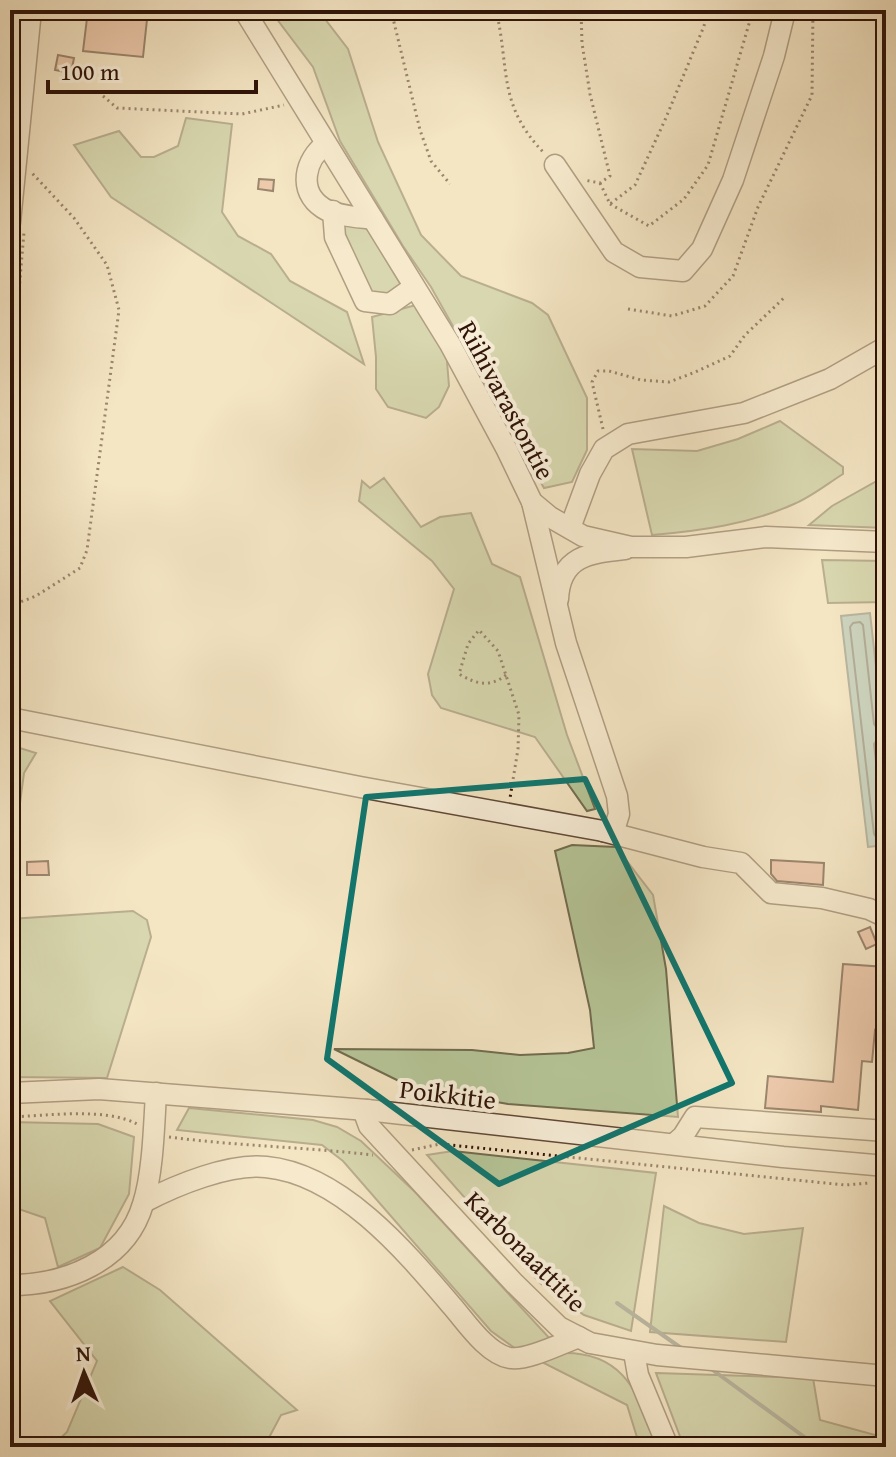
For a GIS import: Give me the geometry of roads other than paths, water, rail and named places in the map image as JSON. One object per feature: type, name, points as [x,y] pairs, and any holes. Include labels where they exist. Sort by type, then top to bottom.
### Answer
[{"type":"street","points":[[10,222],[17,155],[19,42],[31,10]]},
{"type":"street","name":"Riihivarastontie","points":[[244,10],[450,344],[532,502],[583,536],[631,547],[686,547],[766,537],[886,542]]},
{"type":"street","points":[[555,165],[614,252],[640,267],[683,271],[702,249],[733,180],[761,100],[784,15]]},
{"type":"street","points":[[326,144],[314,153],[307,166],[308,186],[323,208],[373,219]]},
{"type":"street","points":[[333,211],[335,237],[365,301],[390,304],[414,287]]},
{"type":"street","points":[[570,528],[590,474],[604,449],[628,434],[744,413],[830,379],[886,347]]},
{"type":"street","points":[[532,502],[558,609],[617,796],[619,814],[615,827],[603,831]]},
{"type":"street","points":[[558,609],[558,588],[565,569],[582,556],[653,547]]},
{"type":"street","points":[[10,718],[603,831],[703,857],[741,863],[771,893],[822,898],[869,909],[886,917]]},
{"type":"street","name":"Poikkitie","points":[[10,1093],[99,1089],[367,1110],[783,1157],[882,1165]]},
{"type":"street","points":[[10,1285],[35,1285],[71,1276],[97,1264],[117,1248],[137,1221],[144,1202],[156,1093]]},
{"type":"street","name":"Karbonaattitie","points":[[367,1110],[365,1115],[369,1126],[514,1283],[559,1327],[590,1343],[634,1352],[886,1376]]},
{"type":"street","points":[[674,1144],[695,1117],[886,1131]]},
{"type":"street","points":[[144,1202],[228,1169],[265,1167],[308,1178],[349,1203],[386,1234],[484,1344],[510,1358],[535,1353],[579,1337]]},
{"type":"street","points":[[634,1352],[638,1375],[668,1447]]},
{"type":"water","points":[[870,613],[886,756],[886,845],[868,847],[841,616]]},
{"type":"waterway","points":[[617,1303],[684,1350]]},
{"type":"waterway","points":[[710,1368],[818,1447]]}]
